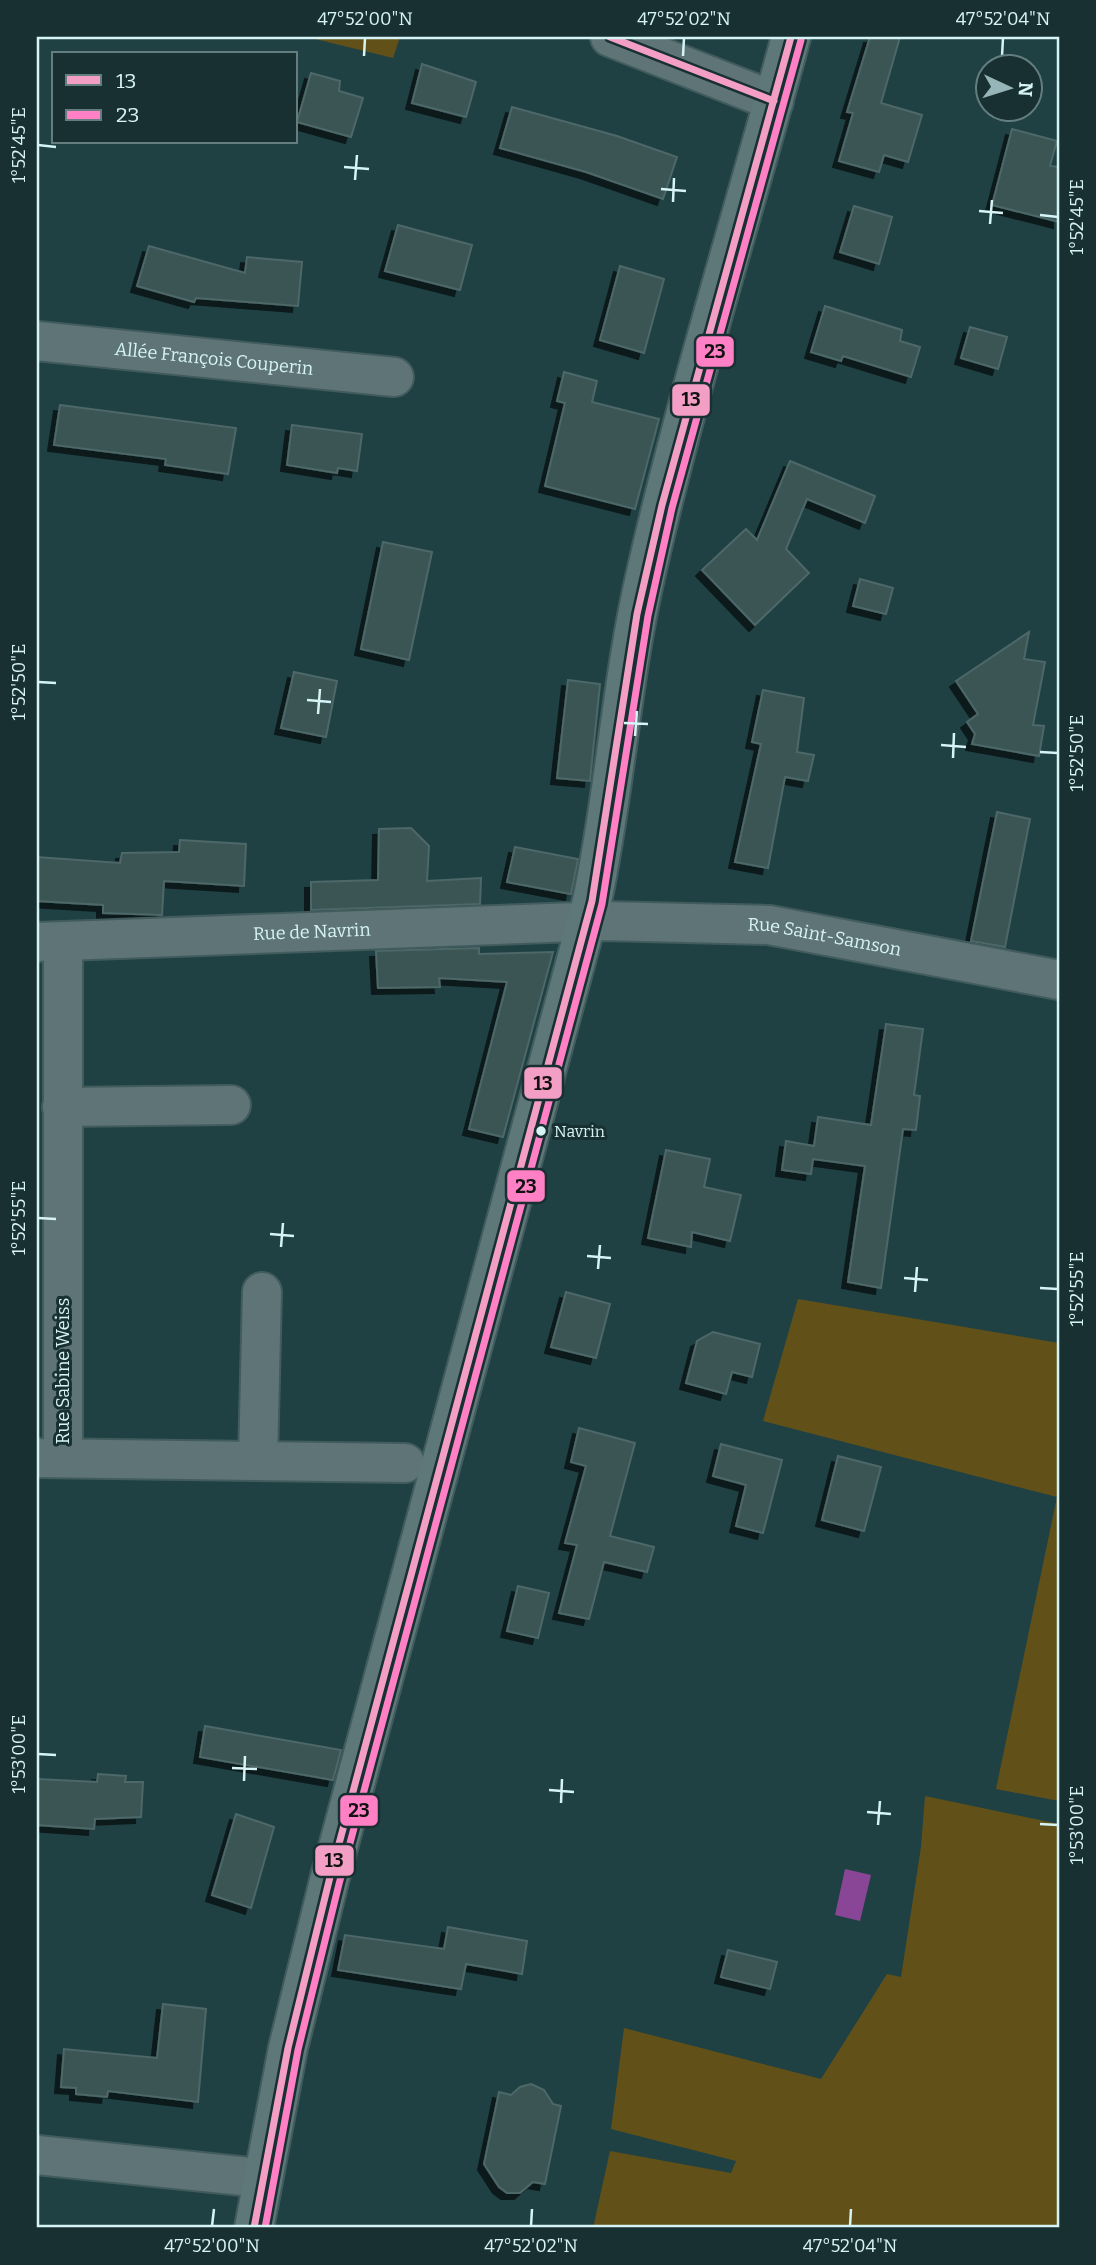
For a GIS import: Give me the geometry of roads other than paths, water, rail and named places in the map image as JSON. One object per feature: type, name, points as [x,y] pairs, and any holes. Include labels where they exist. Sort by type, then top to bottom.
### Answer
[{"type":"main road","points":[[254,2228],[261,2178],[288,2048],[329,1881],[586,922],[608,829],[645,576],[672,465],[791,37]]},
{"type":"street","points":[[610,37],[774,101]]},
{"type":"street","name":"Allée François Couperin","points":[[37,341],[394,377]]},
{"type":"street","name":"Rue de Navrin","points":[[50,942],[586,922]]},
{"type":"street","name":"Rue Saint-Samson","points":[[586,922],[769,925],[1059,980]]},
{"type":"street","name":"Rue Sabine Weiss","points":[[50,942],[62,1107],[50,1187],[50,1458],[405,1463]]},
{"type":"street","points":[[62,1107],[231,1105]]},
{"type":"street","points":[[258,1460],[262,1292]]},
{"type":"street","points":[[37,2155],[261,2178]]},
{"type":"place","name":"Navrin","points":[[541,1131]]}]
